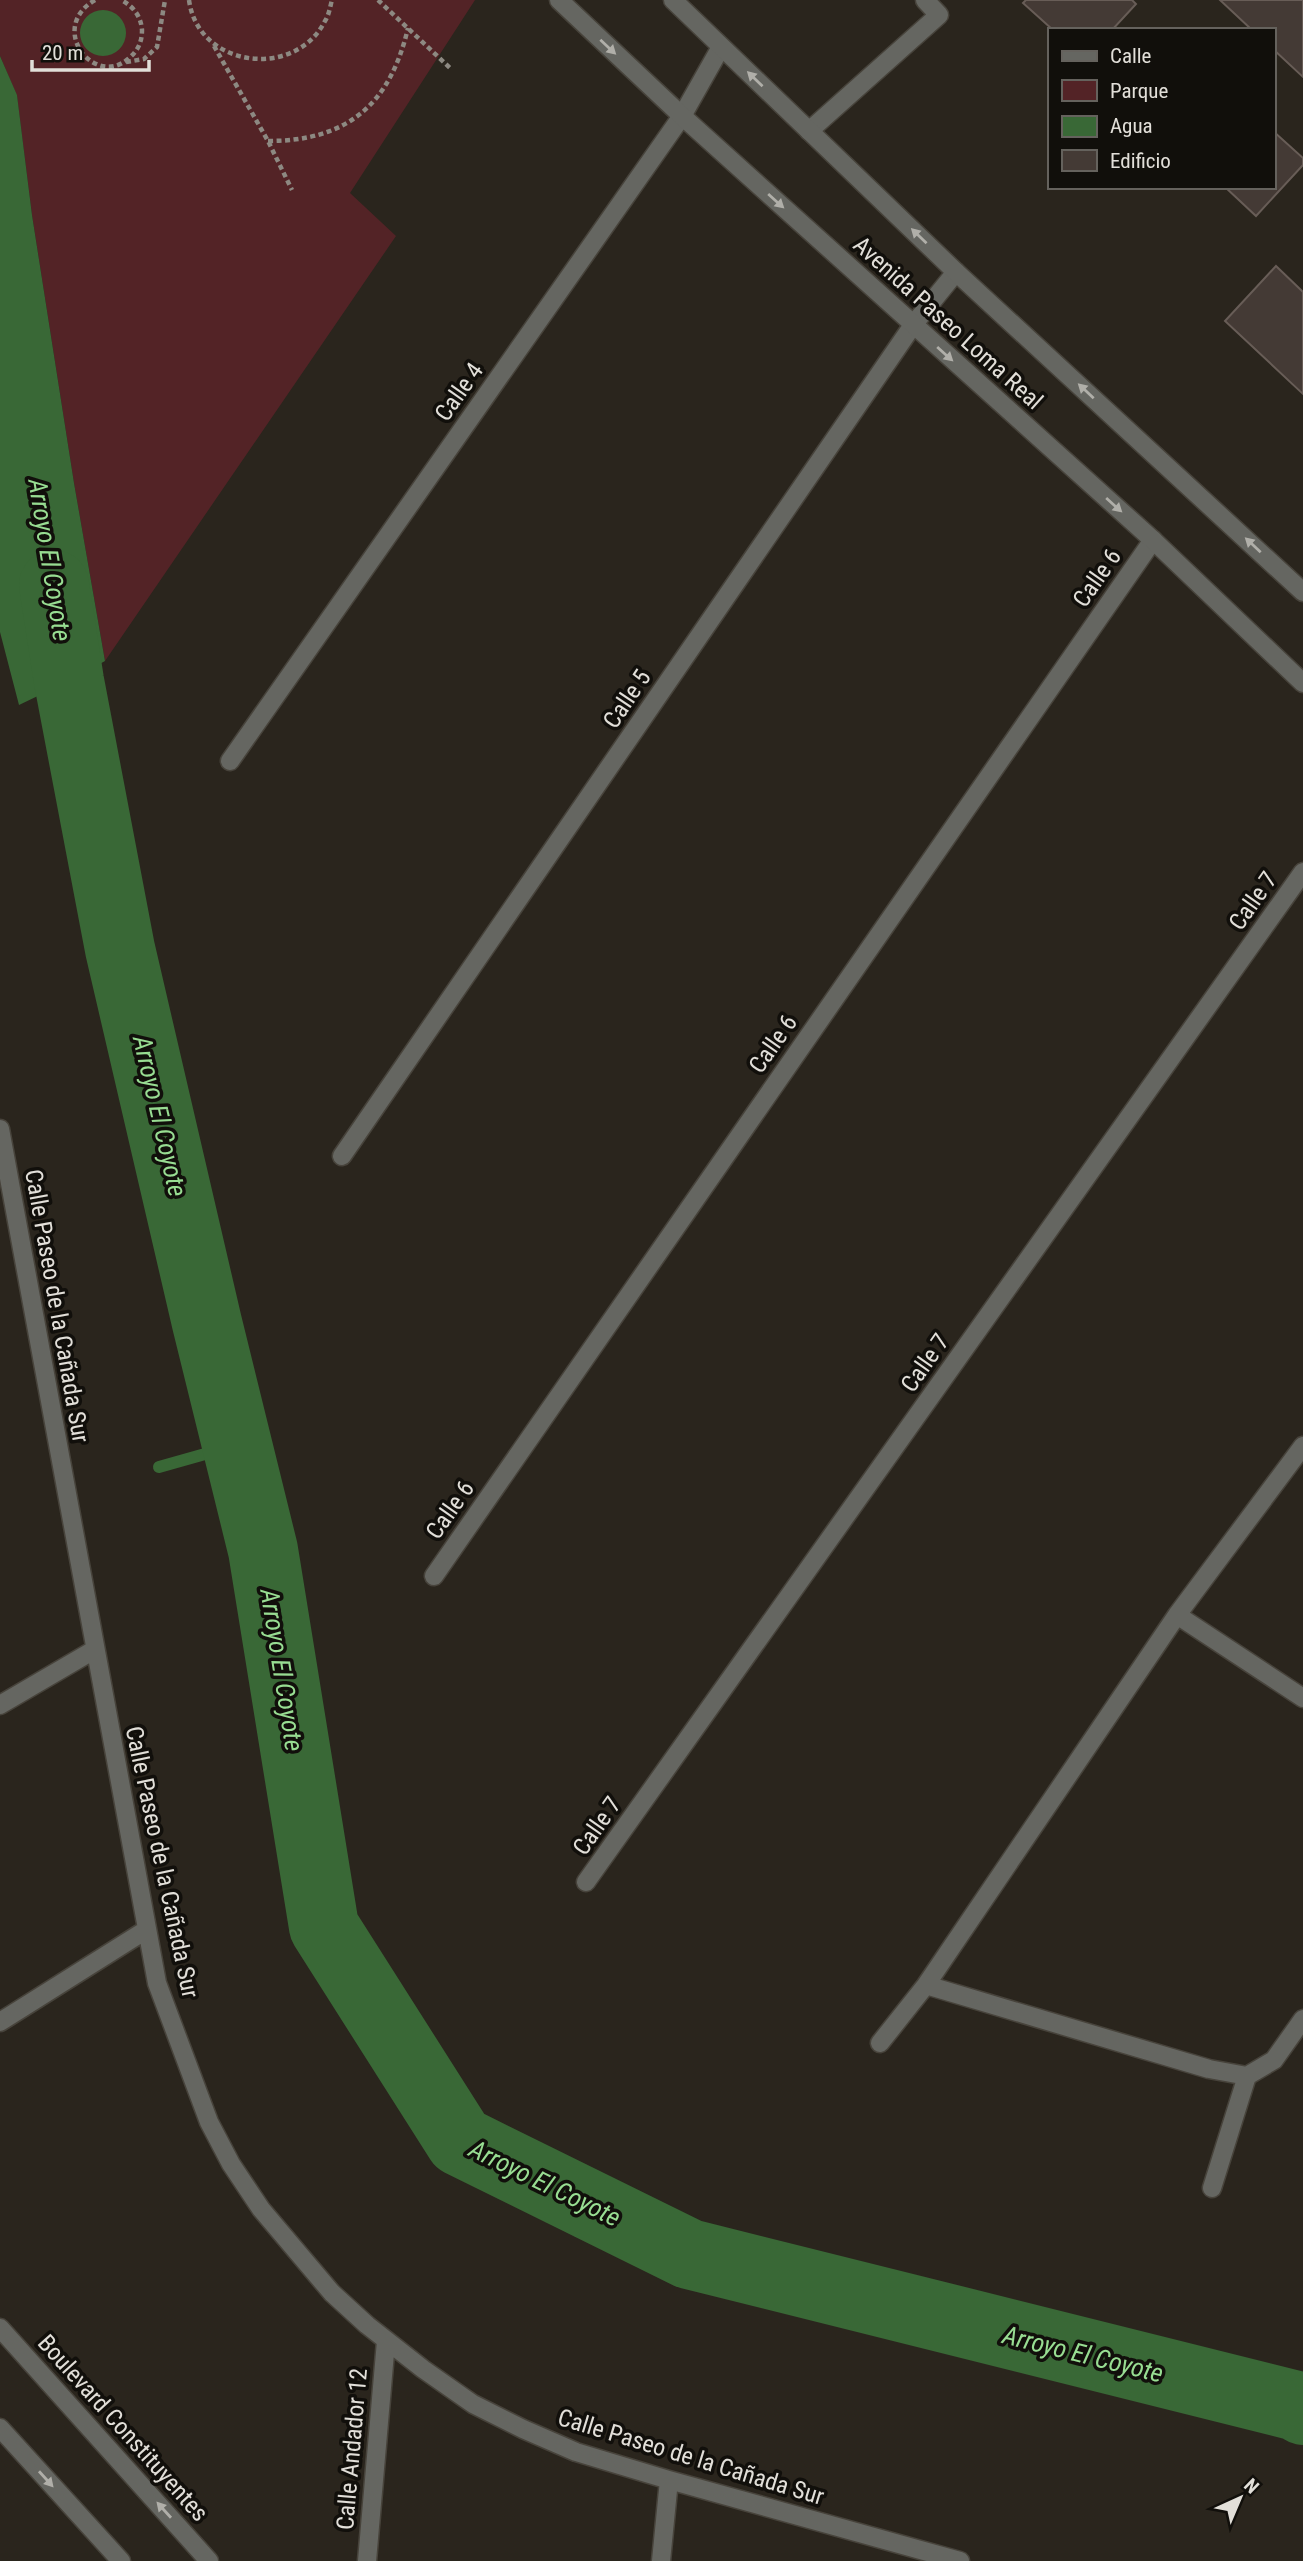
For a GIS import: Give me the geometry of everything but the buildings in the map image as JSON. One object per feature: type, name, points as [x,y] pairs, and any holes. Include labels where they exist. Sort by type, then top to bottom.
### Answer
[{"type":"street","name":"Avenida Paseo Loma Real","points":[[559,0],[682,116],[1153,540],[1303,683]]},
{"type":"street","name":"Avenida Paseo Loma Real","points":[[673,0],[956,272],[1303,592]]},
{"type":"street","points":[[809,131],[939,15],[925,0]]},
{"type":"street","name":"Calle 4","points":[[230,761],[682,116],[721,47]]},
{"type":"street","name":"Calle 5","points":[[342,1156],[913,326],[956,272]]},
{"type":"street","name":"Calle 6","points":[[434,1576],[1153,540]]},
{"type":"street","name":"Calle 7","points":[[586,1882],[1303,872]]},
{"type":"street","name":"Calle Paseo de la Cañada Sur","points":[[0,1129],[157,1983],[209,2122],[231,2164],[261,2209],[323,2284],[386,2341],[473,2404],[523,2430],[576,2452],[953,2560]]},
{"type":"street","points":[[880,2043],[926,1985],[1177,1615],[1303,1446]]},
{"type":"street","points":[[1177,1615],[1303,1698]]},
{"type":"street","points":[[0,1705],[94,1650]]},
{"type":"street","points":[[0,2022],[146,1930]]},
{"type":"street","points":[[926,1985],[1209,2069],[1247,2076],[1274,2060],[1303,2019]]},
{"type":"street","points":[[1212,2188],[1247,2076]]},
{"type":"street","name":"Boulevard Constituyentes","points":[[0,2328],[209,2561]]},
{"type":"street","name":"Calle Andador 12","points":[[367,2561],[386,2341]]},
{"type":"street","points":[[0,2428],[121,2561]]},
{"type":"street","points":[[661,2561],[669,2480]]},
{"type":"path","points":[[95,0],[79,14],[74,24],[77,46],[92,62],[103,66],[144,59],[157,47],[165,0]]},
{"type":"path","points":[[121,0],[136,12],[142,34],[140,46],[124,62]]},
{"type":"path","points":[[189,0],[201,29],[218,47],[241,58],[265,61],[290,54],[310,41],[326,21],[332,0]]},
{"type":"path","points":[[378,0],[450,68]]},
{"type":"path","points":[[268,141],[310,138],[353,120],[384,89],[403,48],[408,28]]},
{"type":"path","points":[[212,41],[292,190]]},
{"type":"green space","points":[[0,0],[475,0],[350,193],[396,236],[105,661],[32,215],[17,96],[0,56]]},
{"type":"water","points":[[103,10],[120,16],[126,33],[120,50],[103,56],[86,50],[80,33],[86,16]]},
{"type":"water","points":[[0,56],[17,95],[32,215],[105,661],[19,705],[0,632]]},
{"type":"waterway","name":"Arroyo El Coyote","points":[[54,585],[69,681],[120,949],[263,1550],[324,1927],[460,2141],[689,2254],[1297,2406],[1303,2410]]},
{"type":"waterway","points":[[159,1467],[237,1445]]}]
